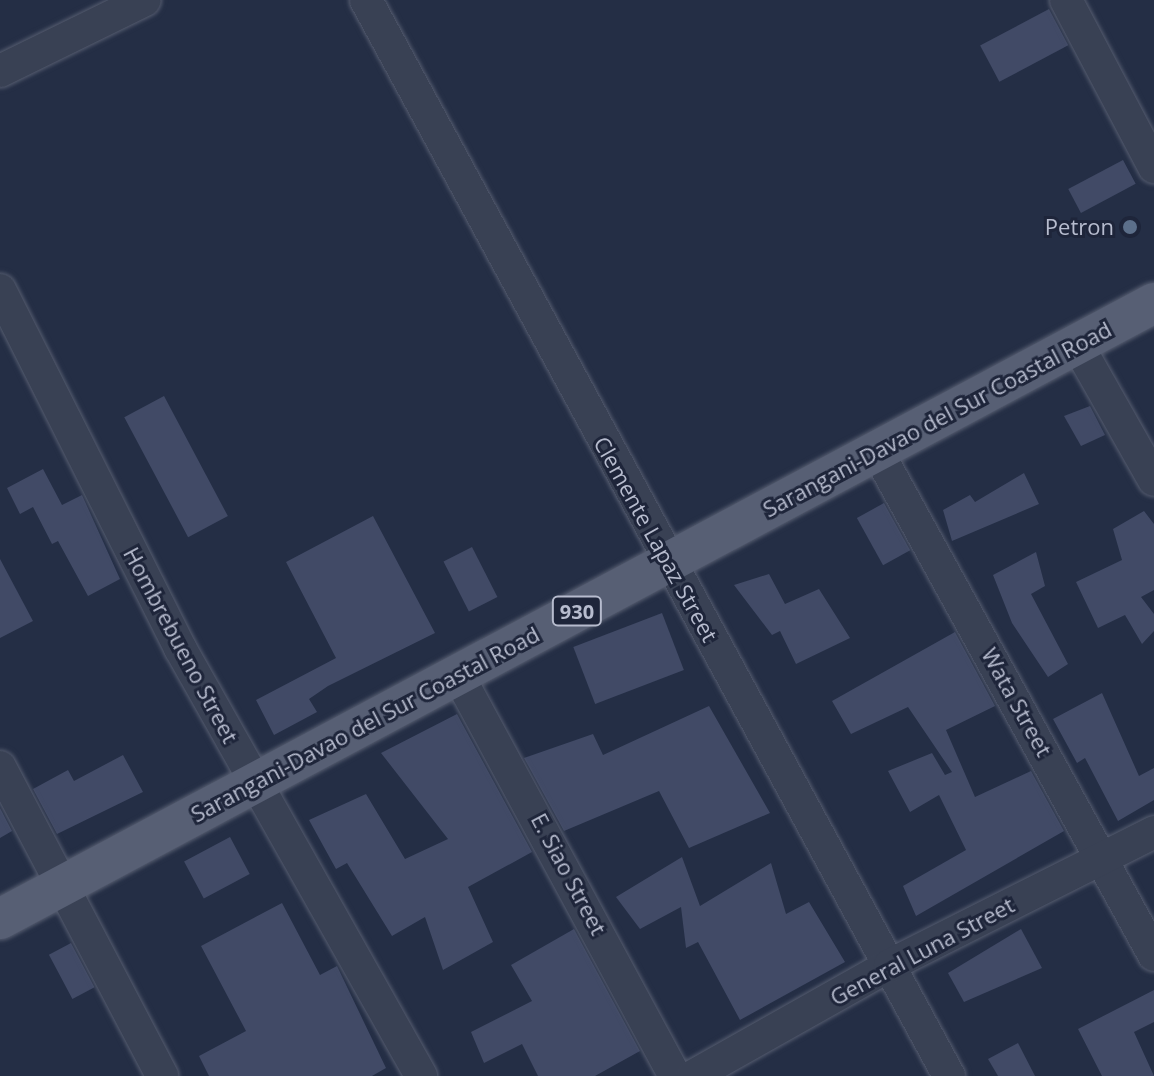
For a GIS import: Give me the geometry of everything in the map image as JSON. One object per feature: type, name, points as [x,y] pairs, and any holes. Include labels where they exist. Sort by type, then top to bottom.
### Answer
[{"type":"main road","name":"Sarangani-Davao del Sur Coastal Road","points":[[0,919],[1154,303]]},
{"type":"street","points":[[0,71],[145,0]]},
{"type":"street","name":"Clemente Lapaz Street","points":[[366,0],[949,1076]]},
{"type":"street","points":[[1066,0],[1154,167]]},
{"type":"street","name":"Hombrebueno Street","points":[[0,290],[254,783],[421,1076]]},
{"type":"street","points":[[1077,344],[1154,480]]},
{"type":"street","name":"Wata Street","points":[[877,451],[1104,858],[1154,955]]},
{"type":"street","name":"E. Siao Street","points":[[458,675],[675,1076]]},
{"type":"street","points":[[0,767],[162,1076]]},
{"type":"street","name":"General Luna Street","points":[[693,1076],[890,965],[1154,832]]},
{"type":"building","points":[[1049,9],[1068,45],[999,82],[980,46]]},
{"type":"building","points":[[1123,160],[1136,184],[1081,213],[1068,189]]},
{"type":"building","points":[[164,396],[228,516],[188,537],[124,417]]},
{"type":"building","points":[[1090,406],[1105,435],[1081,446],[1064,416]]},
{"type":"building","points":[[43,469],[62,505],[82,495],[120,579],[88,596],[58,541],[52,544],[33,507],[20,514],[7,488]]},
{"type":"building","points":[[1024,473],[1039,504],[952,541],[943,510],[970,495],[975,502]]},
{"type":"building","points":[[884,503],[910,550],[883,565],[857,518]]},
{"type":"building","points":[[1144,511],[1154,524],[1154,590],[1141,597],[1154,614],[1154,631],[1142,644],[1125,615],[1098,628],[1076,582],[1122,560],[1113,529]]},
{"type":"building","points":[[373,516],[435,633],[328,686],[309,699],[317,712],[274,735],[256,700],[336,658],[286,562]]},
{"type":"building","points":[[472,547],[497,597],[469,611],[443,562]]},
{"type":"building","points":[[1036,552],[1045,586],[1031,594],[1068,664],[1048,677],[1012,623],[993,575]]},
{"type":"building","points":[[0,559],[33,621],[0,638]]},
{"type":"building","points":[[769,574],[785,604],[819,589],[850,638],[796,664],[780,631],[772,635],[734,585]]},
{"type":"building","points":[[662,613],[684,670],[595,704],[573,647]]},
{"type":"building","points":[[955,632],[995,706],[946,730],[975,797],[1031,771],[1064,831],[916,916],[903,886],[966,850],[939,795],[910,812],[888,771],[932,753],[945,775],[952,772],[908,707],[851,734],[832,701]]},
{"type":"building","points":[[1102,693],[1139,776],[1154,768],[1154,800],[1118,821],[1085,758],[1077,763],[1053,719]]},
{"type":"building","points":[[709,706],[770,813],[689,848],[659,791],[564,831],[524,758],[593,734],[603,755]]},
{"type":"building","points":[[457,714],[532,852],[468,887],[493,942],[443,970],[425,917],[392,936],[347,863],[336,869],[309,820],[366,794],[405,859],[448,839],[381,753]]},
{"type":"building","points":[[123,755],[143,792],[57,834],[33,789],[68,770],[74,781]]},
{"type":"building","points":[[0,808],[12,831],[0,838]]},
{"type":"building","points":[[230,837],[250,874],[204,898],[184,861]]},
{"type":"building","points":[[682,857],[700,906],[771,863],[786,914],[809,902],[845,962],[740,1020],[698,942],[686,948],[681,907],[640,929],[616,897]]},
{"type":"building","points":[[282,903],[320,975],[337,966],[386,1068],[372,1076],[209,1076],[199,1056],[246,1031],[201,946]]},
{"type":"building","points":[[574,929],[640,1051],[595,1076],[538,1076],[522,1044],[484,1063],[471,1032],[532,1001],[511,965]]},
{"type":"building","points":[[1021,929],[1042,968],[964,1002],[948,973]]},
{"type":"building","points":[[71,943],[94,987],[72,999],[49,955]]},
{"type":"building","points":[[1154,990],[1154,1022],[1134,1032],[1154,1076],[1102,1076],[1078,1029]]},
{"type":"building","points":[[1018,1043],[1035,1076],[998,1076],[988,1059]]},
{"type":"place","name":"Petron","points":[[1130,227]]}]
